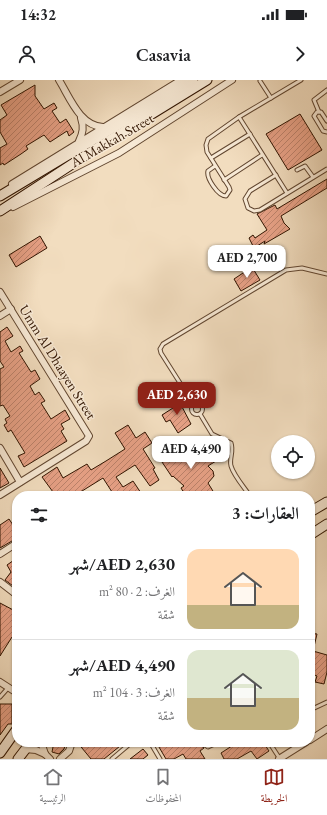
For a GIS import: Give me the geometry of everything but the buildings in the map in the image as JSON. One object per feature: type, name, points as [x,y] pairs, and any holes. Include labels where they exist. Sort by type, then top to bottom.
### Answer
[{"type":"main road","points":[[0,196],[193,80]]},
{"type":"main road","points":[[0,211],[103,144],[207,80]]},
{"type":"main road","points":[[315,509],[327,502]]},
{"type":"main road","points":[[315,532],[327,524]]},
{"type":"main road","points":[[0,753],[12,736]]},
{"type":"main road","points":[[18,759],[27,747]]},
{"type":"street","points":[[0,92],[20,80]]},
{"type":"street","points":[[59,80],[81,116],[87,123],[95,127],[104,127]]},
{"type":"street","name":"Al Makkah Street","points":[[0,196],[16,181],[181,80]]},
{"type":"street","name":"Al Makkah Street","points":[[0,211],[27,200],[118,153],[232,80]]},
{"type":"street","points":[[77,143],[83,130],[81,116]]},
{"type":"street","name":"Umm Al Dhaayen Street","points":[[0,292],[89,436],[86,441],[0,495]]},
{"type":"street","points":[[0,316],[11,309]]},
{"type":"street","points":[[0,448],[20,482]]},
{"type":"street","points":[[0,554],[12,546]]},
{"type":"street","points":[[0,582],[12,591]]},
{"type":"street","points":[[3,685],[12,690]]},
{"type":"street","points":[[315,737],[327,729]]},
{"type":"street","points":[[30,747],[47,756]]},
{"type":"street","points":[[60,759],[69,751],[70,747]]},
{"type":"street","points":[[279,759],[298,747]]},
{"type":"lane","points":[[216,166],[208,171],[207,174],[219,193],[223,196],[228,194],[230,190],[216,166],[211,158],[206,149],[208,139],[239,117],[301,80]]},
{"type":"lane","points":[[260,81],[271,98]]},
{"type":"lane","points":[[327,90],[314,100],[319,112],[322,113],[327,121]]},
{"type":"lane","points":[[319,112],[315,114],[314,118],[323,132],[327,132]]},
{"type":"lane","points":[[239,117],[287,193]]},
{"type":"lane","points":[[211,158],[250,134]]},
{"type":"lane","points":[[224,180],[262,155]]},
{"type":"lane","points":[[297,170],[306,166],[312,178]]},
{"type":"lane","points":[[276,175],[248,193],[245,199],[246,205],[251,210],[260,210],[327,169]]},
{"type":"lane","points":[[247,491],[232,468],[230,461],[233,450],[231,443],[212,434],[200,414],[202,410],[201,406],[194,405],[160,353],[160,349],[163,344],[286,270],[298,267],[327,274]]},
{"type":"lane","points":[[194,405],[192,411],[195,415],[200,414]]},
{"type":"lane","points":[[0,697],[3,685]]},
{"type":"lane","points":[[315,708],[327,702]]},
{"type":"lane","points":[[112,759],[126,747]]},
{"type":"lane","points":[[153,747],[160,759]]},
{"type":"lane","points":[[272,747],[279,759]]}]
